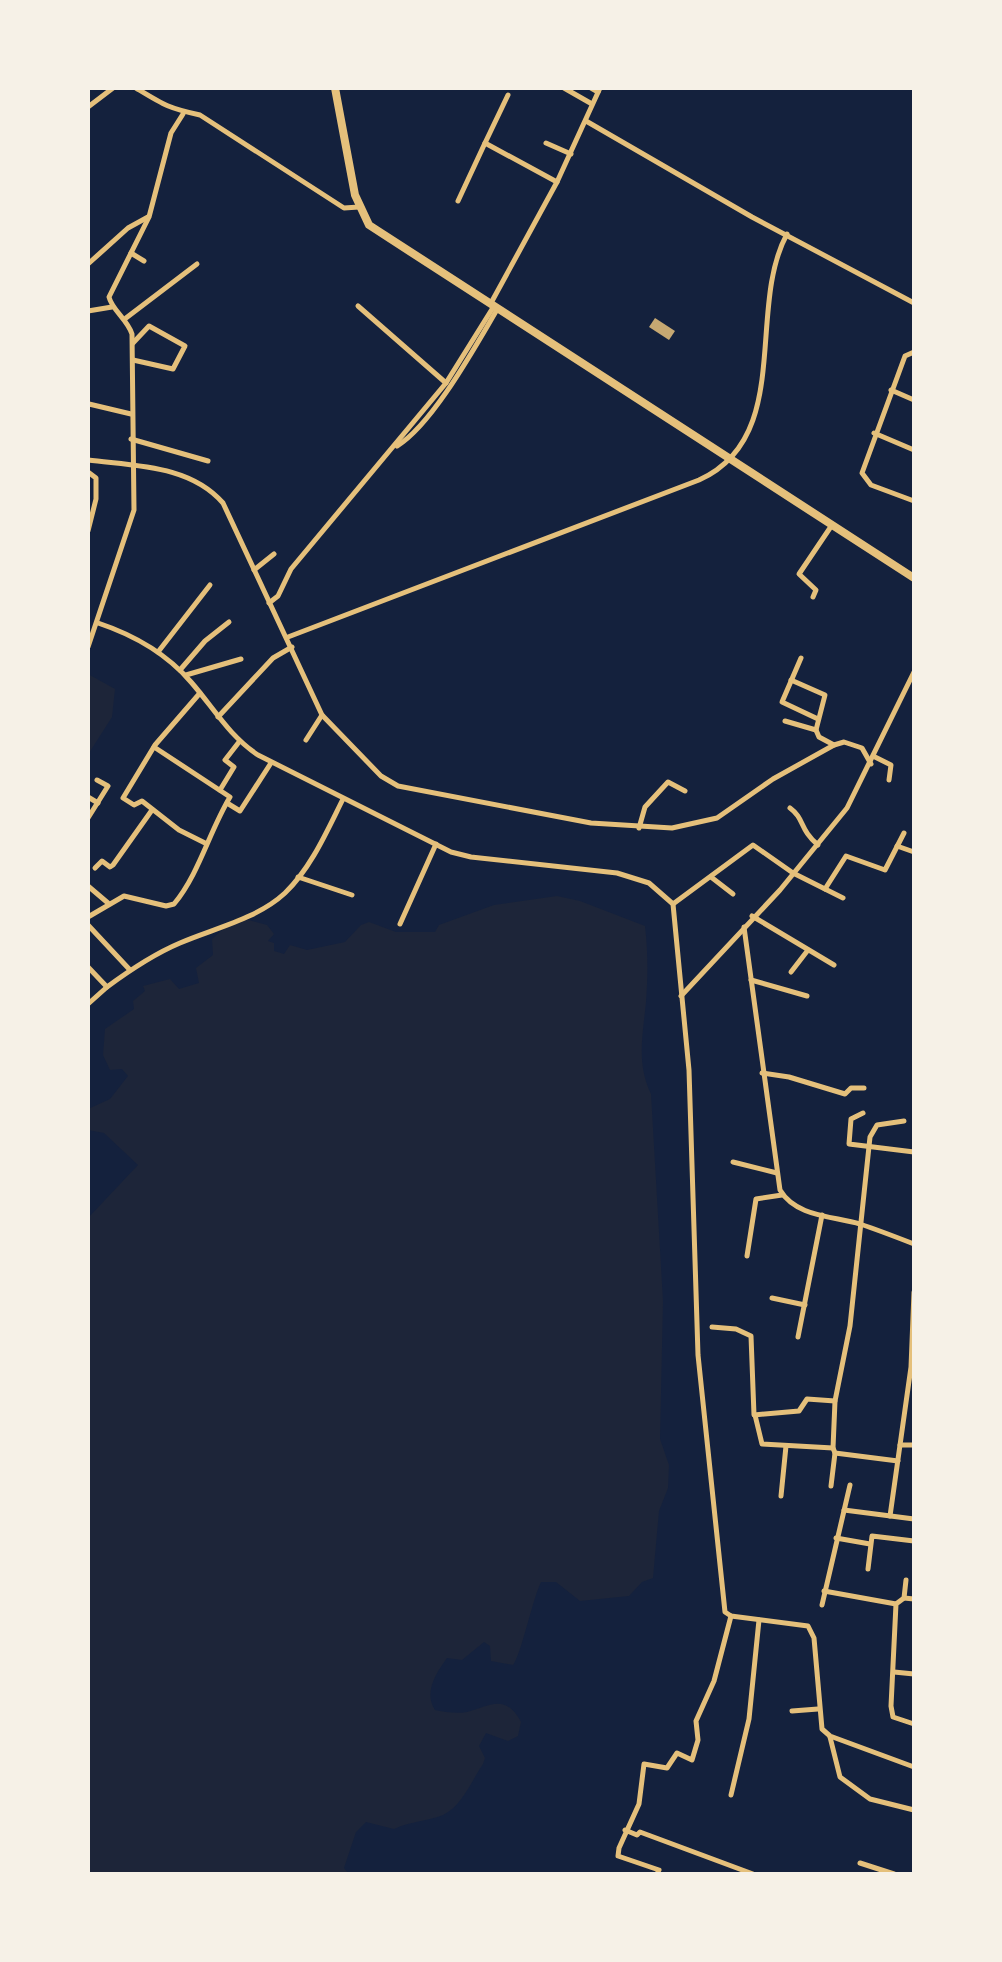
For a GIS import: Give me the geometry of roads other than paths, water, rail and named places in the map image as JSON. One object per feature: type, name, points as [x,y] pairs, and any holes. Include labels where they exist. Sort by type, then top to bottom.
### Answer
[{"type":"main road","points":[[335,88],[359,207],[369,225],[914,578]]},
{"type":"street","points":[[88,107],[113,88]]},
{"type":"street","points":[[136,88],[183,114],[200,115],[346,208],[359,207]]},
{"type":"street","points":[[564,88],[592,104]]},
{"type":"street","points":[[269,603],[278,596],[291,569],[448,383],[495,305],[571,154],[599,90],[591,88]]},
{"type":"street","points":[[458,201],[508,95]]},
{"type":"street","points":[[88,647],[132,519],[132,344],[126,318],[112,307],[109,297],[149,217],[171,133],[183,114]]},
{"type":"street","points":[[586,121],[914,303]]},
{"type":"street","points":[[485,143],[557,182]]},
{"type":"street","points":[[546,143],[571,154]]},
{"type":"street","points":[[88,264],[128,228],[149,217]]},
{"type":"street","points":[[288,637],[713,474],[729,458],[755,415],[773,272],[787,234]]},
{"type":"street","points":[[131,253],[144,261]]},
{"type":"street","points":[[126,318],[197,264]]},
{"type":"street","points":[[358,306],[448,383]]},
{"type":"street","points":[[88,311],[112,307]]},
{"type":"street","points":[[132,344],[149,326],[185,346],[173,369],[132,360]]},
{"type":"street","points":[[914,352],[905,356],[874,433],[862,473],[864,480],[914,501]]},
{"type":"street","points":[[891,390],[914,400]]},
{"type":"street","points":[[89,404],[131,414]]},
{"type":"street","points":[[874,433],[914,450]]},
{"type":"street","points":[[131,439],[208,461]]},
{"type":"street","points":[[88,460],[192,477],[210,488],[223,503],[322,715],[381,776],[398,786],[558,818],[639,828],[672,828],[717,818],[773,779],[834,745],[844,742],[862,748],[871,764]]},
{"type":"street","points":[[88,472],[96,478],[96,501],[88,531]]},
{"type":"street","points":[[813,597],[816,590],[799,574],[832,525]]},
{"type":"street","points":[[254,570],[274,554]]},
{"type":"street","points":[[158,652],[210,585]]},
{"type":"street","points":[[185,675],[208,638],[229,622]]},
{"type":"street","points":[[98,623],[129,634],[158,652],[185,675],[239,742],[271,763],[343,799],[436,844],[471,857],[617,873],[649,883],[673,904],[689,1070],[698,1355],[725,1612],[731,1616],[801,1624],[813,1633],[822,1729],[830,1736],[914,1767]]},
{"type":"street","points":[[218,717],[273,658],[292,647]]},
{"type":"street","points":[[801,658],[783,702],[818,719]]},
{"type":"street","points":[[185,675],[241,659]]},
{"type":"street","points":[[681,996],[818,845],[847,808],[875,757],[914,672]]},
{"type":"street","points":[[791,680],[825,695],[816,730],[819,737],[834,745]]},
{"type":"street","points":[[200,693],[154,747],[123,798],[134,805],[141,801],[205,843]]},
{"type":"street","points":[[306,740],[322,715]]},
{"type":"street","points":[[785,721],[816,730]]},
{"type":"street","points":[[220,790],[234,767],[225,760],[239,742]]},
{"type":"street","points":[[88,917],[124,896],[166,906],[174,904],[189,885],[205,843],[227,803],[229,796],[154,747]]},
{"type":"street","points":[[875,757],[891,765],[889,780]]},
{"type":"street","points":[[227,803],[240,811],[271,763]]},
{"type":"street","points":[[88,818],[108,786],[97,780]]},
{"type":"street","points":[[639,828],[645,807],[668,782],[685,791]]},
{"type":"street","points":[[88,797],[98,803]]},
{"type":"street","points":[[88,1004],[130,970],[177,944],[256,913],[287,891],[343,799]]},
{"type":"street","points":[[790,808],[800,817],[803,831],[818,845]]},
{"type":"street","points":[[95,868],[102,861],[110,867],[113,865],[152,810]]},
{"type":"street","points":[[825,889],[846,856],[883,870],[904,833]]},
{"type":"street","points":[[400,924],[436,844]]},
{"type":"street","points":[[673,904],[753,845],[793,873],[843,898]]},
{"type":"street","points":[[897,846],[914,852]]},
{"type":"street","points":[[298,877],[352,895]]},
{"type":"street","points":[[711,877],[733,894]]},
{"type":"street","points":[[88,886],[109,904]]},
{"type":"street","points":[[752,916],[834,965]]},
{"type":"street","points":[[88,925],[130,970]]},
{"type":"street","points":[[744,927],[762,1073],[782,1195],[799,1207],[914,1244]]},
{"type":"street","points":[[791,972],[808,950]]},
{"type":"street","points":[[88,967],[107,987]]},
{"type":"street","points":[[751,980],[807,996]]},
{"type":"street","points":[[762,1073],[789,1077],[845,1094],[851,1088],[864,1088]]},
{"type":"street","points":[[863,1113],[851,1119],[849,1143],[914,1152]]},
{"type":"street","points":[[831,1486],[835,1401],[850,1326],[877,1125],[904,1121]]},
{"type":"street","points":[[733,1162],[777,1173]]},
{"type":"street","points":[[747,1256],[756,1199],[782,1195]]},
{"type":"street","points":[[798,1337],[822,1215]]},
{"type":"street","points":[[890,1516],[912,1367],[914,1292]]},
{"type":"street","points":[[772,1298],[805,1305]]},
{"type":"street","points":[[712,1327],[741,1330],[751,1336],[754,1415],[760,1443],[898,1461]]},
{"type":"street","points":[[754,1415],[799,1411],[807,1399],[835,1401]]},
{"type":"street","points":[[900,1445],[914,1445]]},
{"type":"street","points":[[781,1496],[786,1446]]},
{"type":"street","points":[[822,1605],[850,1485]]},
{"type":"street","points":[[844,1510],[914,1519]]},
{"type":"street","points":[[868,1569],[873,1536],[914,1541]]},
{"type":"street","points":[[836,1538],[870,1544]]},
{"type":"street","points":[[904,1598],[906,1580]]},
{"type":"street","points":[[824,1591],[896,1604],[904,1598],[914,1599]]},
{"type":"street","points":[[896,1604],[893,1717],[914,1724]]},
{"type":"street","points":[[657,1874],[659,1870],[618,1856],[625,1830],[639,1804],[644,1764],[667,1768],[677,1753],[692,1760],[698,1740],[696,1721],[714,1681],[731,1616]]},
{"type":"street","points":[[731,1795],[749,1719],[759,1620]]},
{"type":"street","points":[[894,1672],[914,1674]]},
{"type":"street","points":[[792,1711],[818,1709]]},
{"type":"street","points":[[830,1736],[840,1777],[870,1799],[914,1810]]},
{"type":"street","points":[[625,1830],[637,1835],[640,1832],[753,1874]]},
{"type":"street","points":[[860,1863],[894,1874]]}]
